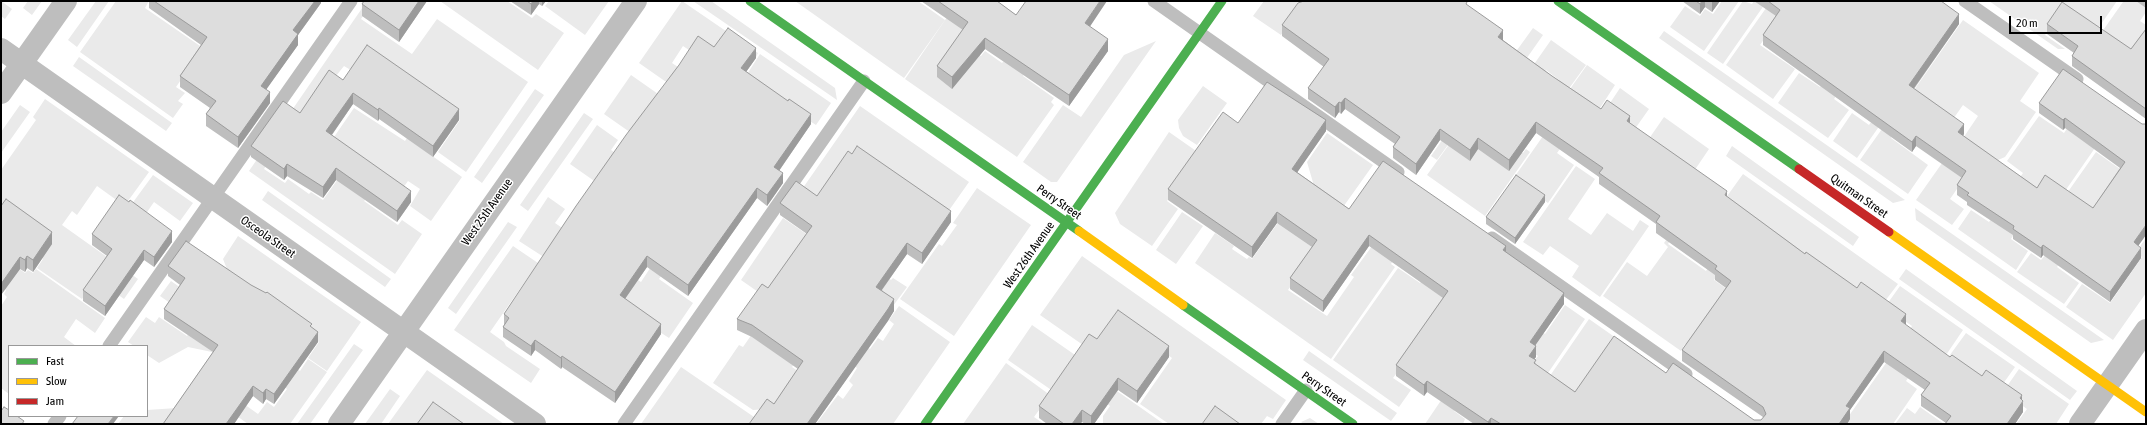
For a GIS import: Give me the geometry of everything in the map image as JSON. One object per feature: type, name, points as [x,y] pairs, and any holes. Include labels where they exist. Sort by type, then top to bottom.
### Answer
[{"type":"street","points":[[1,93],[66,1]]},
{"type":"street","name":"West 25th Avenue","points":[[339,424],[636,1]]},
{"type":"street","name":"Perry Street","points":[[750,1],[1353,424]]},
{"type":"street","name":"West 26th Avenue","points":[[925,424],[1222,1]]},
{"type":"street","name":"Quitman Street","points":[[1558,1],[2146,412]]},
{"type":"street","name":"Osceola Street","points":[[1,49],[535,424]]},
{"type":"street","points":[[2080,424],[2146,330]]},
{"type":"lane","points":[[110,345],[351,1]]},
{"type":"lane","points":[[1154,1],[1406,177]]},
{"type":"lane","points":[[1965,1],[2088,87]]},
{"type":"lane","points":[[624,424],[864,81]]},
{"type":"lane","points":[[1484,232],[1699,383]]},
{"type":"lane","points":[[1282,424],[1306,390]]},
{"type":"shaded area","points":[[1,1],[12,9],[5,19],[1,16]]},
{"type":"shaded area","points":[[28,1],[42,1],[32,15],[23,8]]},
{"type":"shaded area","points":[[96,1],[109,1],[77,47],[68,40]]},
{"type":"shaded area","points":[[116,1],[149,1],[145,8],[203,48],[176,87],[185,93],[178,101],[183,104],[173,118],[80,52]]},
{"type":"shaded area","points":[[367,1],[373,1],[361,19],[412,54],[437,19],[528,82],[466,172],[438,152],[460,120],[366,55],[354,72],[344,66],[300,121],[290,113]]},
{"type":"shaded area","points":[[440,1],[507,1],[532,18],[536,14],[564,33],[538,70]]},
{"type":"shaded area","points":[[549,1],[609,1],[585,35],[545,6]]},
{"type":"shaded area","points":[[682,1],[758,53],[756,57],[727,37],[713,56],[692,52],[683,46],[672,63],[681,69],[729,126],[639,63]]},
{"type":"shaded area","points":[[693,1],[711,1],[835,88],[837,100]]},
{"type":"shaded area","points":[[795,1],[918,1],[945,20],[904,78]]},
{"type":"shaded area","points":[[958,1],[984,1],[960,42],[981,56],[985,51],[1002,63],[1006,59],[1089,18],[1090,29],[1046,44],[1023,76],[1054,98],[1051,102],[1054,105],[1017,157],[905,79]]},
{"type":"shaded area","points":[[1264,1],[1313,1],[1298,11],[1281,35],[1253,16]]},
{"type":"shaded area","points":[[1722,1],[1739,1],[1704,51],[1670,27],[1685,6],[1700,16],[1705,9],[1713,14]]},
{"type":"shaded area","points":[[1743,1],[1752,4],[1754,1],[1767,1],[1723,64],[1707,53]]},
{"type":"shaded area","points":[[1771,1],[1791,1],[1760,45],[1795,69],[1773,99],[1726,65]]},
{"type":"shaded area","points":[[1881,1],[1892,18],[1834,99],[1849,110],[1828,138],[1778,103],[1799,73],[1820,87]]},
{"type":"shaded area","points":[[1989,1],[2117,1],[2095,33],[2062,10],[2045,35],[2065,49],[2058,49]]},
{"type":"shaded area","points":[[2146,1],[2146,12],[2140,21],[2146,25],[2146,57],[2099,36],[2123,2]]},
{"type":"shaded area","points":[[1963,20],[2039,73],[2020,101],[2036,112],[2005,157],[1991,163],[1980,156],[1950,199],[1964,209],[1952,225],[1916,200],[1952,149],[1955,150],[1978,116],[1963,105],[1951,122],[1918,100],[1891,138],[1928,165],[1908,194],[1860,160],[1906,95],[1912,93]]},
{"type":"shaded area","points":[[1533,28],[1543,35],[1489,112],[1504,140],[1523,153],[1526,149],[1530,152],[1485,216],[1427,175]]},
{"type":"shaded area","points":[[1664,31],[1905,200],[1893,203],[1659,38]]},
{"type":"shaded area","points":[[1551,40],[1586,65],[1565,94],[1555,87],[1559,80],[1546,70],[1541,77],[1530,70]]},
{"type":"shaded area","points":[[1156,41],[1057,182],[1051,182],[1023,162],[1063,105],[1081,117],[1124,55]]},
{"type":"shaded area","points":[[760,54],[831,103],[816,125],[744,79]]},
{"type":"shaded area","points":[[79,57],[172,123],[166,131],[73,66]]},
{"type":"shaded area","points":[[1587,65],[1615,85],[1600,108],[1593,103],[1557,153],[1574,165],[1548,203],[1513,179],[1550,126],[1565,96]]},
{"type":"shaded area","points":[[631,75],[661,96],[634,135],[604,114]]},
{"type":"shaded area","points":[[1898,84],[1901,95],[1857,158],[1833,141],[1852,113],[1869,125]]},
{"type":"shaded area","points":[[1203,86],[1227,103],[1197,145],[1183,136],[1179,128],[1178,120]]},
{"type":"shaded area","points":[[1620,88],[1649,109],[1608,167],[1606,109]]},
{"type":"shaded area","points":[[535,89],[544,95],[482,183],[474,177]]},
{"type":"shaded area","points":[[45,99],[149,172],[128,201],[125,199],[122,204],[97,186],[77,215],[72,211],[62,225],[138,279],[124,299],[96,279],[82,299],[37,268],[43,259],[1,213],[1,170],[36,120],[33,117]]},
{"type":"shaded area","points":[[2085,102],[2113,122],[2063,194],[2016,231],[2011,239],[2028,251],[2016,270],[1958,229],[1971,210],[1989,222],[2023,173],[2007,161],[2039,116],[2064,133]]},
{"type":"shaded area","points":[[20,105],[30,112],[1,153],[1,132]]},
{"type":"shaded area","points":[[860,106],[969,182],[945,216],[828,195],[805,200],[798,195]]},
{"type":"shaded area","points":[[354,108],[405,141],[407,138],[462,177],[431,221],[410,206],[420,189],[408,181],[400,192],[334,137]]},
{"type":"shaded area","points":[[584,113],[593,119],[528,211],[520,205]]},
{"type":"shaded area","points":[[1664,117],[1709,149],[1688,180],[1646,143]]},
{"type":"shaded area","points":[[1463,124],[1437,160],[1431,156],[1447,133]]},
{"type":"shaded area","points":[[597,125],[618,140],[611,150],[618,155],[600,185],[570,164]]},
{"type":"shaded area","points":[[1169,132],[1199,153],[1167,201],[1178,209],[1152,246],[1120,224],[1115,213]]},
{"type":"shaded area","points":[[1327,133],[1373,165],[1336,217],[1311,247],[1316,251],[1288,290],[1327,316],[1354,277],[1351,275],[1375,242],[1396,256],[1391,264],[1395,267],[1331,359],[1195,263],[1215,233],[1234,246],[1232,249],[1247,259],[1249,257],[1252,259],[1280,220],[1317,196],[1307,162]]},
{"type":"shaded area","points":[[1732,146],[1859,237],[1853,246],[1726,156]]},
{"type":"shaded area","points":[[2096,152],[2130,176],[2108,195],[2057,267],[2079,283],[2064,304],[2017,272],[2031,253],[2041,260],[2047,253],[2065,196]]},
{"type":"shaded area","points":[[260,155],[269,161],[264,169],[285,183],[288,179],[309,194],[311,192],[323,200],[338,179],[366,199],[364,201],[398,225],[402,220],[422,234],[395,274],[249,171]]},
{"type":"shaded area","points":[[1576,166],[1595,179],[1568,219],[1591,235],[1607,213],[1633,231],[1640,220],[1649,226],[1600,297],[1572,277],[1579,266],[1550,246],[1543,255],[1523,242]]},
{"type":"shaded area","points":[[1743,174],[1898,284],[1882,305],[1855,299],[1725,199]]},
{"type":"shaded area","points":[[153,175],[193,203],[180,221],[154,202],[145,215],[131,205]]},
{"type":"shaded area","points":[[977,188],[1031,225],[954,336],[900,299],[939,244],[942,246],[957,225],[953,223]]},
{"type":"shaded area","points":[[268,191],[391,279],[385,287],[262,200]]},
{"type":"shaded area","points":[[548,197],[565,209],[555,223],[641,282],[658,256],[669,264],[659,279],[693,303],[669,338],[519,241]]},
{"type":"shaded area","points":[[1915,208],[2104,340],[2091,343],[1916,220]]},
{"type":"shaded area","points":[[1182,212],[1203,226],[1176,264],[1156,250]]},
{"type":"shaded area","points":[[783,218],[818,242],[865,262],[891,280],[893,278],[907,287],[893,306],[784,310],[741,280]]},
{"type":"shaded area","points":[[508,222],[517,227],[456,314],[448,308]]},
{"type":"shaded area","points":[[1673,230],[1676,232],[1668,244],[1706,271],[1713,260],[1723,267],[1714,280],[1752,307],[1691,348],[1685,344],[1681,351],[1603,296],[1627,262],[1647,276],[1668,247],[1664,243]]},
{"type":"shaded area","points":[[238,236],[361,322],[327,371],[308,358],[319,342],[231,279],[223,259]]},
{"type":"shaded area","points":[[2146,238],[2146,293],[2113,340],[2066,307],[2082,284],[2110,303],[2142,257],[2136,252]]},
{"type":"shaded area","points":[[513,246],[538,263],[490,332],[504,342],[506,346],[540,369],[531,383],[454,330]]},
{"type":"shaded area","points":[[1491,247],[1393,378],[1411,390],[1399,407],[1333,360],[1398,268],[1420,283],[1425,276]]},
{"type":"shaded area","points":[[1,256],[25,273],[28,270],[33,273],[36,269],[105,318],[95,333],[76,319],[64,337],[75,345],[8,345],[8,393],[1,388],[1,306],[7,297],[4,294],[6,290],[1,287]]},
{"type":"shaded area","points":[[1082,256],[1286,400],[1273,419],[1267,416],[1261,424],[1169,424],[1140,404],[1172,358],[1117,319],[1100,344],[1083,345],[1040,315]]},
{"type":"shaded area","points":[[1906,269],[2077,391],[2070,400],[1899,279]]},
{"type":"shaded area","points":[[171,281],[198,300],[229,338],[212,352],[188,347],[159,363],[148,356],[148,345],[132,345],[128,342],[146,317],[155,323],[159,317],[187,336],[197,322],[160,296]]},
{"type":"shaded area","points":[[1900,286],[1963,330],[1944,358],[1929,348],[1906,381],[1917,389],[1893,424],[1849,424],[1846,420],[1912,326],[1885,307]]},
{"type":"shaded area","points":[[1565,305],[1585,319],[1513,424],[1531,365],[1538,356],[1514,340],[1509,309],[1545,334]]},
{"type":"shaded area","points":[[899,306],[950,342],[893,424],[816,424],[838,395],[843,399],[853,385],[849,381],[857,368],[839,355],[853,337],[870,349],[878,338],[883,341],[894,324],[889,320]]},
{"type":"shaded area","points":[[1589,319],[1723,413],[1532,402]]},
{"type":"shaded area","points":[[759,324],[802,353],[792,367],[812,381],[774,414],[767,409],[753,410],[713,383],[739,345],[743,347]]},
{"type":"shaded area","points":[[1032,325],[1078,357],[1060,396],[1008,360]]},
{"type":"shaded area","points":[[1966,333],[2015,367],[2000,388],[1947,359]]},
{"type":"shaded area","points":[[354,344],[363,350],[310,424],[297,424]]},
{"type":"shaded area","points":[[1309,351],[1397,413],[1391,421],[1303,360]]},
{"type":"shaded area","points":[[308,359],[327,372],[290,424],[248,424],[223,406],[203,375],[258,414],[267,402],[274,407],[287,389],[280,383],[292,365],[300,371]]},
{"type":"shaded area","points":[[1006,363],[1050,395],[1034,417],[1044,424],[963,424]]},
{"type":"shaded area","points":[[681,367],[757,419],[760,424],[641,424]]},
{"type":"shaded area","points":[[2019,369],[2069,404],[2056,424],[2016,424],[2027,409],[2003,392]]},
{"type":"shaded area","points":[[427,370],[504,424],[388,424]]},
{"type":"shaded area","points":[[1107,384],[1164,424],[1103,424],[1103,416],[1110,406],[1098,398]]},
{"type":"shaded area","points":[[390,389],[400,396],[381,424],[365,424]]},
{"type":"shaded area","points":[[1442,399],[1457,407],[1454,411],[1465,419],[1463,424],[1425,424]]},
{"type":"shaded area","points":[[1920,407],[1944,424],[1895,424],[1907,408],[1915,414]]},
{"type":"shaded area","points":[[177,408],[166,424],[118,424],[123,417],[148,417],[148,410]]},
{"type":"shaded area","points":[[1310,418],[1319,424],[1304,424],[1301,422]]},
{"type":"building","points":[[154,1],[315,1],[293,30],[298,34],[261,86],[270,92],[238,137],[206,114],[216,101],[180,76],[207,37]]},
{"type":"building","points":[[364,1],[419,1],[399,30],[362,4]]},
{"type":"building","points":[[938,1],[997,1],[1016,15],[1026,1],[1100,1],[1085,23],[1108,39],[1069,95],[985,38],[952,77],[937,66],[968,22]]},
{"type":"building","points":[[1304,1],[1467,2],[1466,4],[1503,30],[1498,37],[1552,76],[1601,109],[1607,100],[1630,116],[1627,121],[1727,191],[1725,195],[1805,254],[1806,252],[1857,288],[1861,282],[1906,314],[1901,321],[1950,357],[1952,355],[1982,376],[1986,370],[2022,395],[2020,398],[2023,401],[2007,424],[1945,424],[1951,416],[1921,395],[1930,383],[1884,351],[1846,406],[1850,408],[1839,424],[1501,424],[1491,418],[1488,422],[1427,381],[1424,385],[1396,365],[1448,291],[1369,235],[1323,301],[1290,278],[1317,240],[1277,212],[1252,247],[1168,189],[1223,112],[1238,123],[1267,82],[1326,120],[1292,169],[1349,209],[1383,161],[1506,246],[1503,250],[1564,293],[1530,342],[1536,346],[1529,356],[1536,360],[1534,363],[1575,392],[1614,336],[1666,373],[1673,363],[1754,420],[1761,420],[1766,414],[1763,407],[1682,350],[1731,281],[1715,269],[1717,266],[1656,222],[1660,216],[1599,173],[1603,168],[1536,122],[1509,160],[1478,138],[1470,150],[1440,129],[1416,164],[1393,147],[1400,137],[1345,98],[1335,107],[1308,88],[1329,59],[1282,25],[1298,3]]},
{"type":"building","points":[[1768,1],[1941,1],[1959,14],[1909,85],[1964,124],[1958,132],[2037,188],[2045,175],[2093,208],[2125,162],[2065,118],[2063,120],[2039,103],[2063,69],[2142,124],[2146,124],[2146,225],[2134,242],[2141,248],[2110,292],[2043,245],[2041,248],[2013,229],[2014,226],[1967,195],[1969,193],[1957,185],[1966,171],[1916,136],[1912,142],[1763,35],[1780,10]]},
{"type":"building","points":[[2062,2],[2131,49],[2146,29],[2146,109],[2072,56],[2078,46],[2047,24]]},
{"type":"building","points":[[728,28],[756,48],[741,68],[788,101],[789,99],[811,114],[774,167],[783,173],[767,195],[757,188],[688,285],[647,256],[620,295],[661,324],[615,392],[562,356],[561,358],[535,340],[531,346],[503,327],[509,318],[504,314],[576,206],[626,135],[679,65],[698,36],[714,47]]},
{"type":"building","points":[[367,45],[459,109],[433,146],[379,108],[378,110],[353,93],[326,131],[411,191],[397,211],[336,168],[323,187],[287,164],[284,169],[251,146],[283,101],[300,113],[329,70],[343,80]]},
{"type":"building","points":[[857,146],[951,211],[922,253],[907,243],[876,287],[894,299],[807,424],[749,424],[767,399],[774,404],[803,361],[752,325],[737,319],[762,284],[768,288],[812,226],[780,203],[796,181],[817,196],[848,151],[852,154]]},
{"type":"building","points":[[1516,175],[1545,195],[1515,238],[1486,217]]},
{"type":"building","points":[[119,195],[129,202],[130,200],[172,231],[154,257],[144,250],[105,306],[83,290],[112,249],[92,234]]},
{"type":"building","points":[[6,199],[52,232],[33,260],[27,256],[25,260],[20,257],[1,284],[1,206]]},
{"type":"building","points":[[186,241],[251,285],[266,293],[267,292],[312,324],[310,326],[318,332],[274,394],[266,389],[263,393],[253,386],[226,424],[163,424],[218,345],[164,309],[185,278],[168,266]]},
{"type":"building","points":[[1118,310],[1169,346],[1137,391],[1118,378],[1091,416],[1082,410],[1072,424],[1064,424],[1039,406],[1089,334],[1097,339]]},
{"type":"building","points":[[433,402],[464,424],[417,424]]},
{"type":"building","points":[[1215,406],[1240,424],[1202,424]]},
{"type":"building","points":[[4,407],[8,409],[8,417],[18,417],[24,421],[22,424],[1,424],[1,411]]},
{"type":"building","points":[[77,417],[113,417],[108,424],[72,424]]},
{"type":"traffic: fast","points":[[750,1],[1079,231]]},
{"type":"traffic: fast","points":[[925,424],[1222,1]]},
{"type":"traffic: fast","points":[[1558,1],[1799,169]]},
{"type":"traffic: fast","points":[[1183,305],[1353,424]]},
{"type":"traffic: slow","points":[[1079,231],[1183,305]]},
{"type":"traffic: slow","points":[[1889,232],[2146,412]]},
{"type":"traffic: jam","points":[[1799,169],[1889,232]]}]
